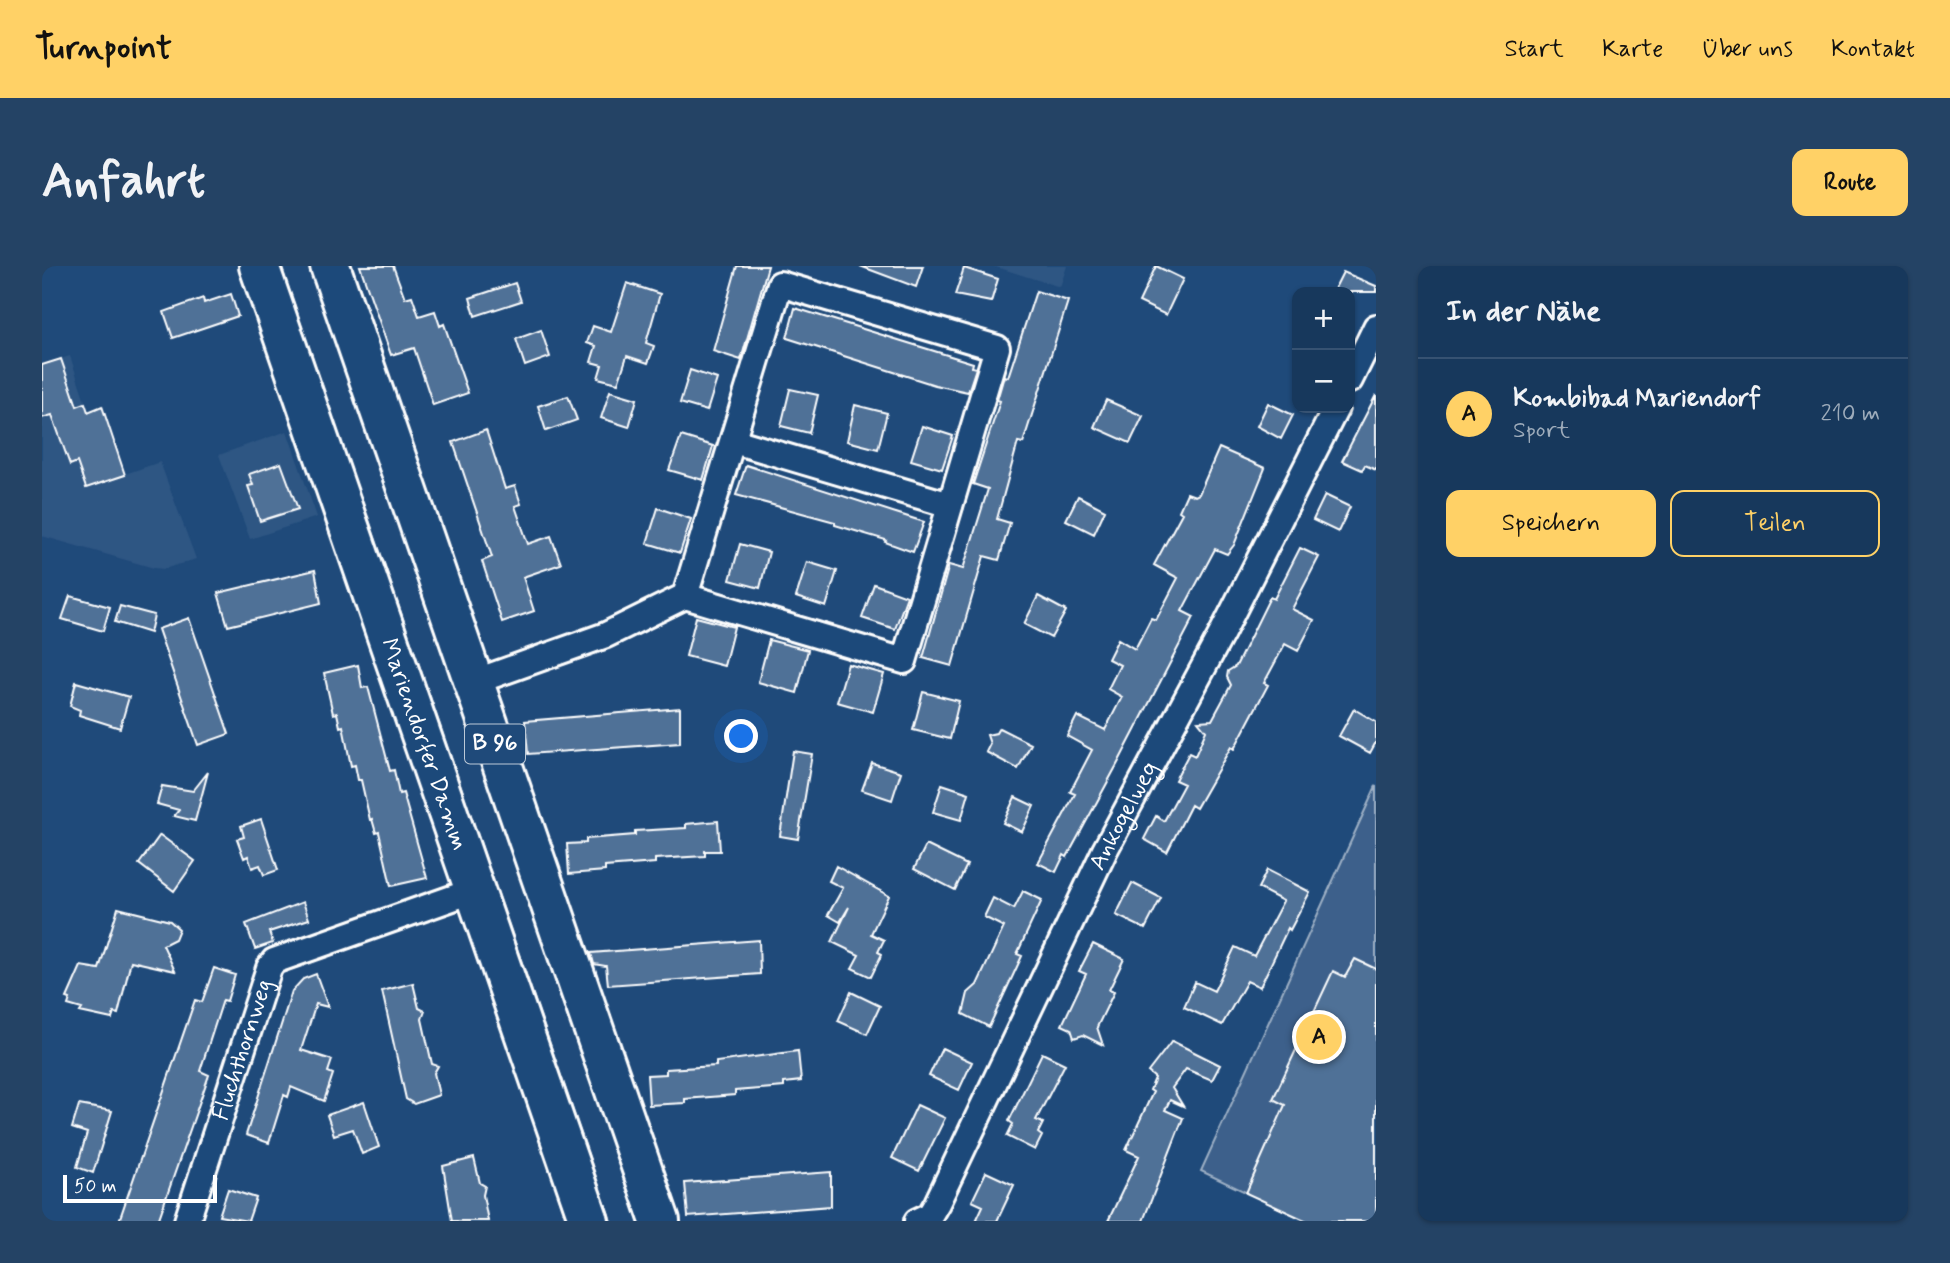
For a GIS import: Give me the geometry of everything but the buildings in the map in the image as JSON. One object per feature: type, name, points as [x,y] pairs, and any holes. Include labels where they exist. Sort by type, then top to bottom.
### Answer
[{"type":"main road","name":"Mariendorfer Damm","points":[[258,266],[589,1221]]},
{"type":"main road","name":"B 96","points":[[330,266],[660,1221]]},
{"type":"street","points":[[474,682],[606,635],[685,596],[904,661],[997,348],[780,284],[685,596]]},
{"type":"street","points":[[1355,370],[1376,327]]},
{"type":"street","name":"Ankogelweg","points":[[918,1221],[930,1215],[937,1203],[1105,850],[1222,633],[1333,413]]},
{"type":"street","points":[[734,441],[950,505]]},
{"type":"street","name":"Fluchthornweg","points":[[187,1221],[269,968],[274,961],[475,890]]},
{"type":"shaded area","points":[[272,266],[281,266],[363,505],[355,508]]},
{"type":"shaded area","points":[[993,266],[1067,266],[1060,287]]},
{"type":"shaded area","points":[[70,356],[88,410],[102,406],[125,474],[160,462],[196,559],[164,569],[154,568],[42,536],[42,365]]},
{"type":"shaded area","points":[[287,431],[317,517],[250,539],[219,455]]},
{"type":"shaded area","points":[[368,517],[486,859],[478,861],[359,520]]},
{"type":"shaded area","points":[[1376,786],[1376,1221],[1307,1221],[1201,1171]]},
{"type":"shaded area","points":[[490,870],[611,1221],[602,1221],[481,873]]},
{"type":"place","name":"Kombibad Mariendorf","points":[[1319,1037]]}]
